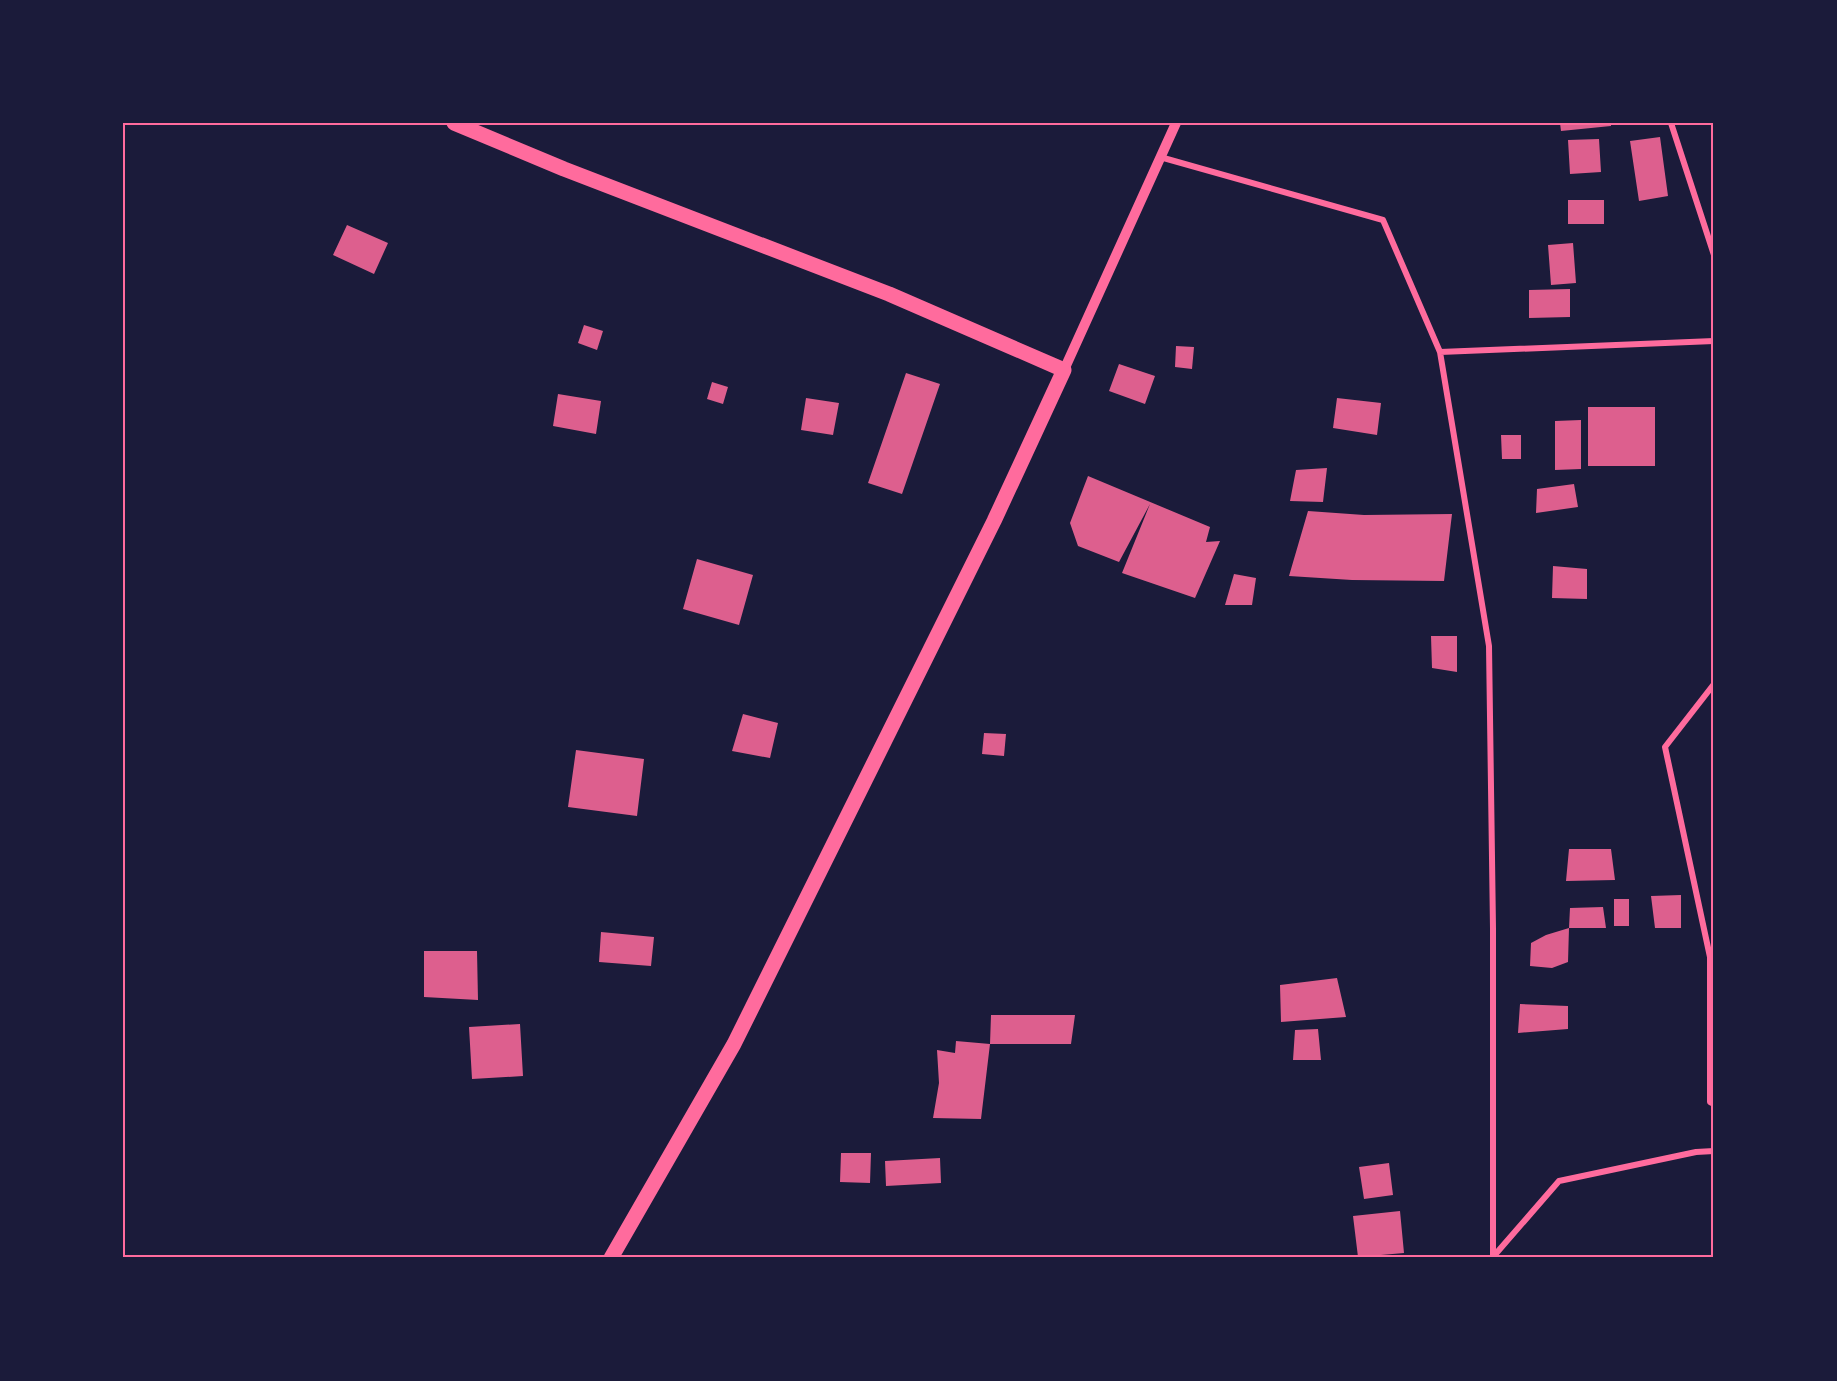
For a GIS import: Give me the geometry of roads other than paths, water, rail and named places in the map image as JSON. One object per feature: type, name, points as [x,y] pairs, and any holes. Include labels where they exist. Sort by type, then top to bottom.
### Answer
[{"type":"main road","points":[[454,123],[564,169],[889,294],[1064,370],[984,542],[734,1044],[611,1258]]},
{"type":"street","points":[[1064,370],[1176,123]]},
{"type":"street","points":[[1671,123],[1714,255]]},
{"type":"street","points":[[1160,157],[1383,220],[1440,352],[1489,646],[1493,928],[1493,1258]]},
{"type":"street","points":[[1440,352],[1714,341]]},
{"type":"street","points":[[1714,684],[1665,747],[1710,957],[1710,1102],[1714,1104]]},
{"type":"street","points":[[1493,1258],[1559,1181],[1696,1152],[1714,1151]]}]
